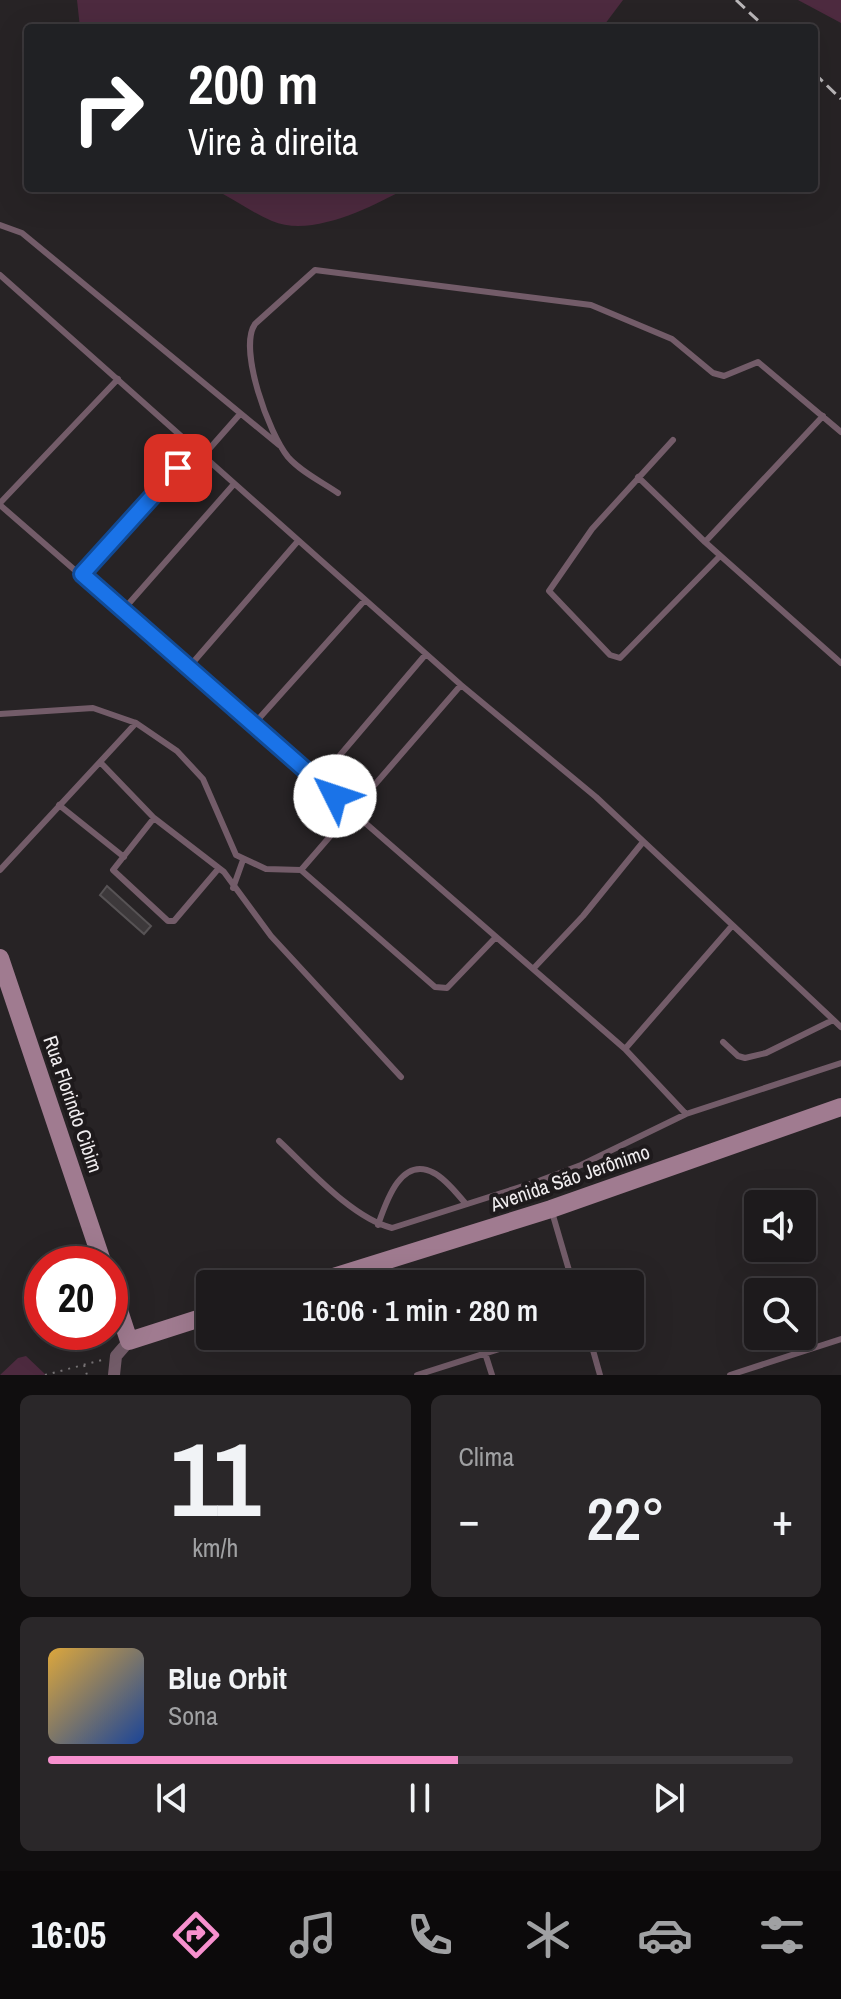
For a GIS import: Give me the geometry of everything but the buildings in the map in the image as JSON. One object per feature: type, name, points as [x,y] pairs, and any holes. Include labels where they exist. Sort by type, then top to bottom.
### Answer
[{"type":"street","name":"Rua Florindo Cibim","points":[[0,958],[97,1246]]},
{"type":"street","name":"Avenida São Jerônimo","points":[[356,1270],[551,1209],[841,1107]]},
{"type":"street","points":[[114,1375],[116,1356],[129,1341],[196,1319]]},
{"type":"lane","points":[[0,225],[22,233],[282,448],[293,462],[338,493]]},
{"type":"lane","points":[[282,448],[249,361],[249,335],[255,324],[306,275],[326,269],[591,305],[672,339],[717,375],[733,373],[750,362],[758,362],[841,432]]},
{"type":"lane","points":[[0,275],[461,685],[596,797],[841,1027]]},
{"type":"lane","points":[[118,379],[0,504],[625,1049],[686,1114]]},
{"type":"lane","points":[[203,456],[240,414]]},
{"type":"lane","points":[[705,542],[823,416]]},
{"type":"lane","points":[[673,440],[638,477],[549,588],[551,596],[610,655],[620,658],[720,556]]},
{"type":"lane","points":[[82,574],[195,449]]},
{"type":"lane","points":[[638,477],[720,556],[841,663]]},
{"type":"lane","points":[[124,609],[234,484]]},
{"type":"lane","points":[[189,667],[298,541]]},
{"type":"lane","points":[[254,724],[365,600]]},
{"type":"lane","points":[[318,781],[426,654]]},
{"type":"lane","points":[[301,870],[461,685]]},
{"type":"lane","points":[[0,714],[93,708],[136,723],[177,751],[203,779],[236,855],[266,869],[301,870],[435,987],[447,988],[496,937]]},
{"type":"lane","points":[[0,870],[136,723]]},
{"type":"lane","points":[[100,762],[154,818],[219,868],[271,936],[401,1077]]},
{"type":"lane","points":[[59,805],[124,857]]},
{"type":"lane","points":[[154,818],[114,868],[114,873],[171,921],[219,868]]},
{"type":"lane","points":[[533,969],[583,916],[643,842]]},
{"type":"lane","points":[[233,888],[243,860]]},
{"type":"lane","points":[[625,1049],[731,927]]},
{"type":"lane","points":[[723,1042],[738,1056],[756,1056],[833,1020]]},
{"type":"lane","points":[[279,1141],[329,1189],[378,1225],[392,1228],[581,1165],[686,1114],[841,1063]]},
{"type":"lane","points":[[378,1225],[388,1196],[403,1175],[419,1169],[435,1173],[466,1204]]},
{"type":"lane","points":[[551,1209],[569,1270]]},
{"type":"lane","points":[[730,1375],[841,1339]]},
{"type":"lane","points":[[417,1375],[495,1350]]},
{"type":"lane","points":[[593,1350],[600,1375]]},
{"type":"lane","points":[[485,1353],[492,1375]]},
{"type":"path","points":[[45,1375],[116,1356]]},
{"type":"path","points":[[83,1365],[87,1375]]},
{"type":"shaded area","points":[[77,0],[623,0],[605,24],[80,24]]},
{"type":"shaded area","points":[[798,0],[841,0],[841,23]]},
{"type":"shaded area","points":[[219,192],[399,192],[341,218],[305,226],[272,221]]},
{"type":"shaded area","points":[[26,1356],[46,1375],[0,1375],[18,1358]]},
{"type":"railway","points":[[736,0],[762,24]]},
{"type":"railway","points":[[818,77],[841,99]]},
{"type":"route","points":[[178,468],[82,574],[335,796]]}]
